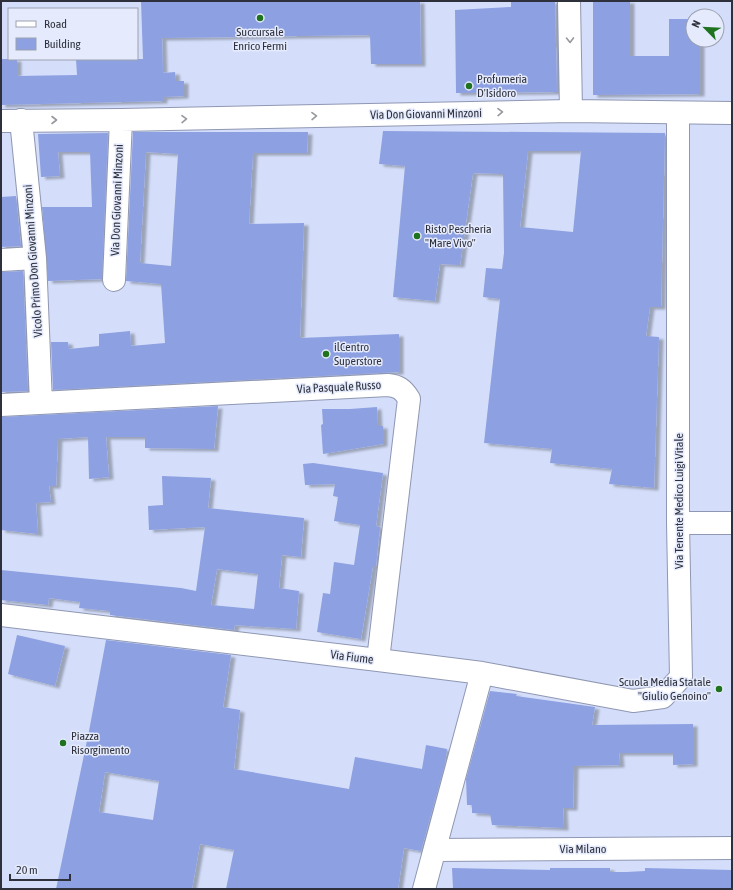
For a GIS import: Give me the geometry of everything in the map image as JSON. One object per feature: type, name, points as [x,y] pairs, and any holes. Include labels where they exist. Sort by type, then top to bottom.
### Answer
[{"type":"street","points":[[570,1],[571,111]]},
{"type":"street","name":"Via Don Giovanni Minzoni","points":[[11,120],[121,120],[571,111],[732,113]]},
{"type":"street","name":"Via Tenente Medico Luigi Vitale","points":[[482,673],[633,701],[663,697],[681,677],[678,523],[678,113]]},
{"type":"street","name":"Vicolo Primo Don Giovanni Minzoni","points":[[11,120],[35,258],[41,402]]},
{"type":"street","name":"Via Don Giovanni Minzoni","points":[[114,280],[121,120]]},
{"type":"street","points":[[1,260],[35,258]]},
{"type":"street","name":"Via Pasquale Russo","points":[[1,405],[388,385],[396,386],[404,390],[409,399],[378,660]]},
{"type":"street","points":[[678,523],[732,523]]},
{"type":"street","name":"Via Fiume","points":[[1,615],[482,673]]},
{"type":"street","points":[[424,889],[482,673]]},
{"type":"street","name":"Via Milano","points":[[435,850],[732,848]]},
{"type":"building","points":[[141,1],[420,1],[421,64],[371,64],[370,35],[162,38],[163,73],[175,72],[176,81],[184,81],[184,96],[163,97],[163,101],[1,105],[1,59],[17,60],[17,76],[77,75],[76,60],[143,59]]},
{"type":"building","points":[[511,1],[555,1],[557,92],[456,93],[455,10],[511,7]]},
{"type":"building","points":[[593,1],[630,1],[630,56],[669,56],[669,19],[685,19],[685,48],[700,48],[700,94],[593,95]]},
{"type":"building","points":[[383,131],[665,133],[661,307],[650,307],[646,336],[659,337],[654,488],[609,484],[612,469],[550,463],[552,449],[484,443],[500,299],[483,297],[486,268],[502,269],[504,253],[503,174],[473,173],[460,265],[440,264],[435,301],[393,297],[405,166],[379,164]],"holes":[[[528,151],[581,151],[573,232],[520,227]]]},
{"type":"building","points":[[133,132],[308,132],[307,153],[253,153],[249,224],[304,223],[300,338],[399,334],[399,372],[53,390],[51,342],[68,342],[69,349],[99,346],[99,334],[130,331],[131,346],[165,343],[161,284],[126,281]],"holes":[[[146,152],[178,154],[171,266],[140,263]]]},
{"type":"building","points":[[108,133],[102,279],[48,281],[42,207],[92,207],[90,152],[58,152],[60,176],[41,177],[38,134]]},
{"type":"building","points":[[16,196],[21,246],[1,247],[1,197]]},
{"type":"building","points":[[23,271],[28,391],[1,392],[1,272]]},
{"type":"building","points":[[218,406],[214,449],[145,448],[145,437],[106,437],[109,477],[89,479],[88,437],[58,439],[56,486],[49,486],[51,502],[36,503],[38,534],[1,530],[1,417]]},
{"type":"building","points":[[377,407],[378,426],[383,426],[383,444],[323,454],[321,425],[323,424],[322,409]]},
{"type":"building","points":[[313,463],[383,473],[376,526],[380,527],[376,566],[373,566],[361,639],[317,632],[323,593],[330,594],[334,562],[354,565],[360,525],[334,521],[338,497],[333,496],[335,484],[305,485],[303,464]]},
{"type":"building","points":[[162,476],[211,478],[208,508],[304,518],[301,557],[282,555],[279,588],[299,591],[296,629],[235,625],[234,630],[110,615],[110,611],[79,608],[80,602],[49,598],[48,605],[1,600],[1,570],[181,588],[196,591],[205,527],[149,530],[148,506],[163,505]],"holes":[[[217,569],[258,574],[254,609],[211,605]]]},
{"type":"building","points":[[17,635],[65,646],[55,686],[8,674]]},
{"type":"building","points":[[106,640],[231,655],[223,707],[240,710],[234,769],[349,789],[355,757],[422,769],[426,745],[447,749],[445,764],[421,851],[404,848],[398,889],[226,889],[234,850],[200,844],[192,889],[56,889],[89,731]],"holes":[[[105,772],[159,781],[153,820],[99,812]]]},
{"type":"building","points":[[490,691],[595,707],[592,725],[693,724],[693,764],[673,765],[673,753],[619,753],[620,765],[574,766],[573,808],[563,808],[564,828],[492,825],[490,814],[472,813],[472,805],[467,805],[466,779]]},
{"type":"building","points":[[452,868],[550,870],[550,868],[610,868],[610,872],[645,871],[645,868],[732,870],[732,889],[453,889]]},
{"type":"place","name":"Succursale Enrico Fermi","points":[[260,18]]},
{"type":"place","name":"Profumeria D'Isidoro","points":[[469,86]]},
{"type":"place","name":"Risto Pescheria \"Mare Vivo\"","points":[[417,236]]},
{"type":"place","name":"ilCentro Superstore","points":[[326,354]]},
{"type":"place","name":"Scuola Media Statale \"Giulio Genoino\"","points":[[719,689]]},
{"type":"place","name":"Piazza Risorgimento","points":[[63,743]]}]
